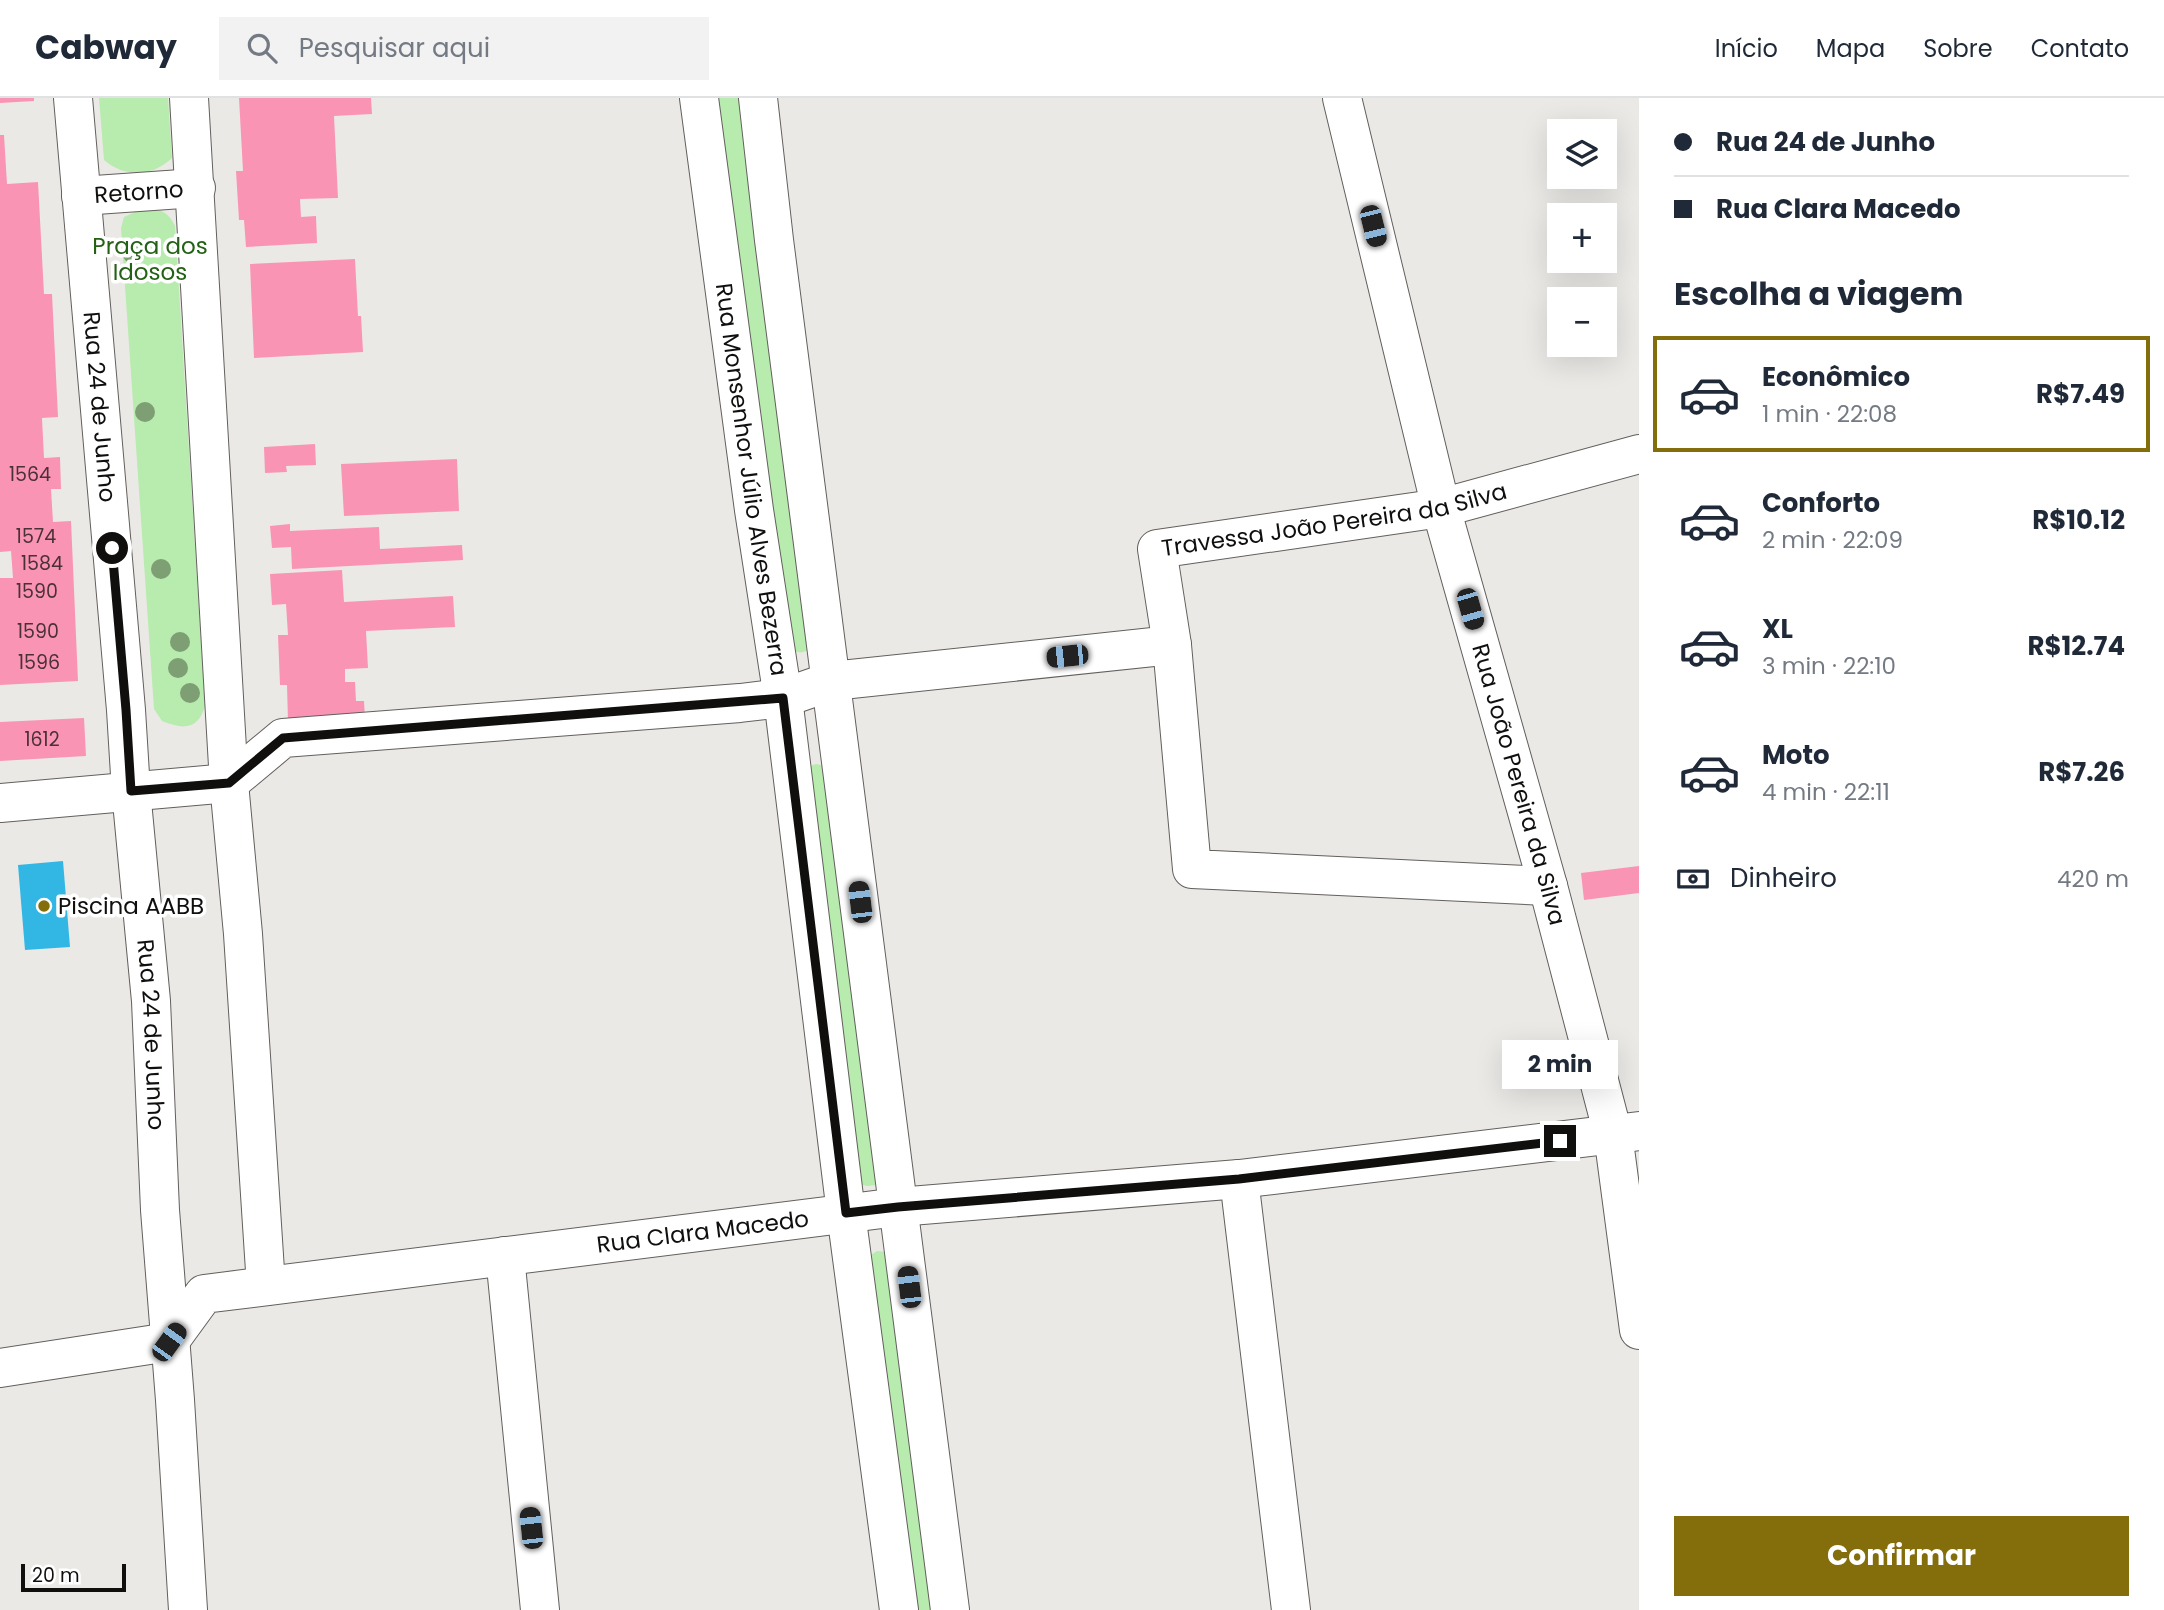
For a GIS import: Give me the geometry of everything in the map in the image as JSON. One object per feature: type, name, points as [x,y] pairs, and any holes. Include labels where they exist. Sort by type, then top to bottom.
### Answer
[{"type":"street","name":"Rua 24 de Junho","points":[[73,98],[151,1001],[160,1210],[188,1610]]},
{"type":"street","points":[[189,98],[229,783],[244,948],[266,1286]]},
{"type":"street","name":"Rua Monsenhor Júlio Alves Bezerra","points":[[699,98],[754,510],[783,698],[846,1213],[899,1610]]},
{"type":"street","points":[[758,98],[950,1610]]},
{"type":"street","name":"Rua João Pereira da Silva","points":[[1342,98],[1441,508],[1622,1137],[1639,1330]]},
{"type":"street","name":"Retorno","points":[[81,196],[195,188]]},
{"type":"street","name":"Travessa João Pereira da Silva","points":[[1548,886],[1192,869],[1172,645],[1157,549],[1441,508],[1639,454]]},
{"type":"street","points":[[0,803],[229,783],[283,738],[783,698],[832,681],[1172,645]]},
{"type":"street","name":"Rua Clara Macedo","points":[[169,1342],[204,1294],[898,1207],[1239,1179],[1622,1137]]},
{"type":"street","points":[[1239,1179],[1291,1610]]},
{"type":"street","points":[[505,1256],[540,1610]]},
{"type":"street","points":[[0,1368],[169,1342]]},
{"type":"green space","points":[[99,98],[168,98],[172,158],[156,169],[138,173],[121,170],[104,160]]},
{"type":"green space","points":[[718,98],[745,98],[808,650],[803,652],[796,652],[789,647]]},
{"type":"green space","name":"Praça dos Idosos","points":[[144,208],[163,212],[175,226],[205,706],[198,720],[188,726],[176,726],[162,721],[154,709],[121,228],[124,217]]},
{"type":"green space","points":[[810,766],[826,766],[877,1185],[860,1184]]},
{"type":"green space","points":[[877,1251],[887,1252],[939,1610],[911,1610],[869,1256]]},
{"type":"water","name":"Piscina AABB","points":[[63,861],[70,947],[25,950],[18,865]]},
{"type":"building","points":[[0,98],[34,98],[34,101],[0,103]]},
{"type":"building","points":[[239,98],[371,98],[372,114],[334,116],[338,198],[300,199],[301,217],[316,216],[317,243],[246,247],[244,220],[239,220],[236,171],[243,171]]},
{"type":"building","points":[[0,135],[4,135],[7,184],[38,182],[44,294],[52,294],[58,417],[42,418],[44,458],[60,457],[61,489],[51,489],[53,522],[71,521],[78,681],[0,685],[0,578],[13,578],[11,551],[0,552]]},
{"type":"building","points":[[355,259],[363,352],[254,358],[250,264]]},
{"type":"building","points":[[315,444],[316,465],[286,466],[287,472],[265,473],[264,447]]},
{"type":"building","points":[[457,459],[459,511],[344,516],[341,464]]},
{"type":"building","points":[[290,524],[290,531],[379,527],[380,549],[462,545],[463,560],[292,569],[291,547],[272,548],[270,526]]},
{"type":"building","points":[[342,570],[344,602],[453,596],[455,627],[366,631],[368,668],[345,669],[345,682],[355,682],[356,701],[364,701],[365,719],[288,722],[287,685],[280,685],[278,635],[288,635],[286,604],[272,605],[270,574]]},
{"type":"building","points":[[84,718],[86,756],[0,761],[0,722]]},
{"type":"building","points":[[1639,866],[1639,893],[1584,900],[1581,873]]},
{"type":"place","name":"Piscina AABB","points":[[44,906]]},
{"type":"route","points":[[112,548],[131,791],[229,783],[283,738],[783,698],[846,1213],[1239,1179],[1560,1141]]}]
